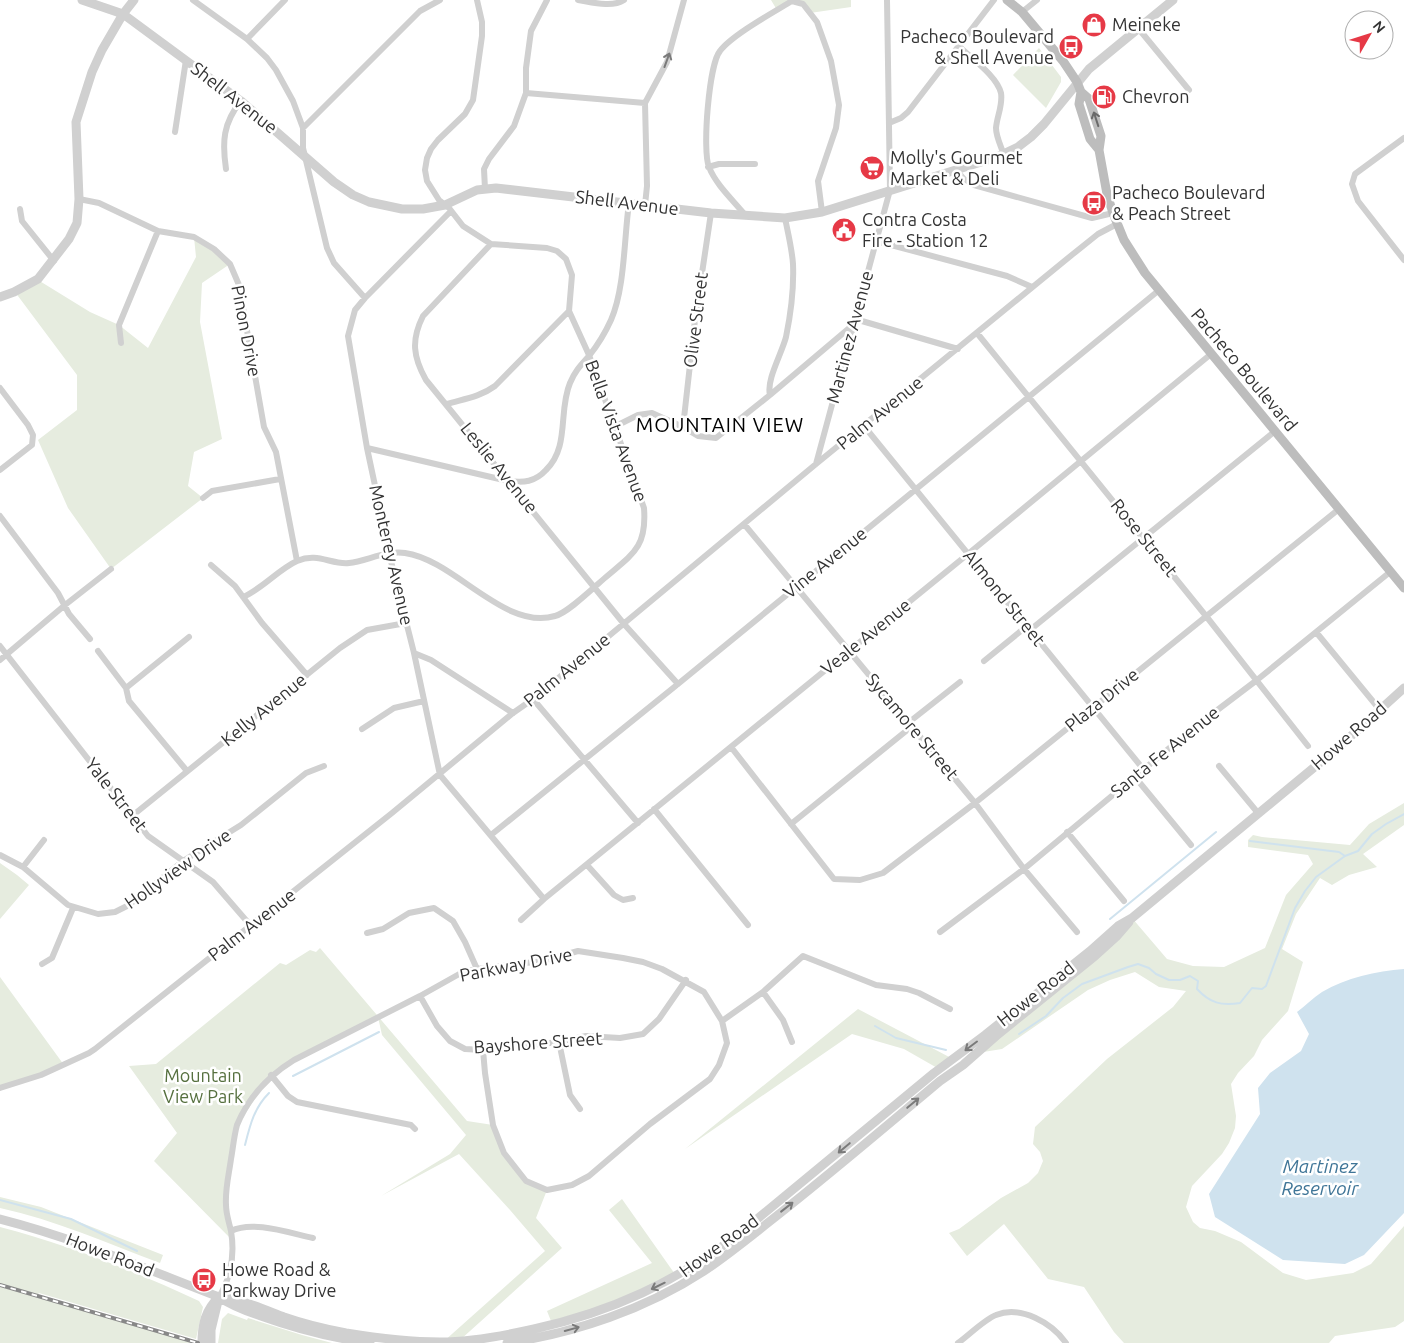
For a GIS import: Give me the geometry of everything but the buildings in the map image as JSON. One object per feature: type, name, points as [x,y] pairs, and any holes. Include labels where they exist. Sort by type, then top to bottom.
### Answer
[{"type":"main road","name":"Pacheco Boulevard","points":[[1007,0],[1022,12],[1063,61],[1077,82],[1081,92],[1088,99],[1097,120],[1101,136],[1099,150],[1113,214],[1134,257],[1158,291],[1404,588]]},
{"type":"street","name":"Shell Avenue","points":[[82,0],[124,14],[240,101],[334,182],[353,195],[369,202],[402,209],[448,208],[477,190],[496,188],[747,217],[785,218],[822,212],[956,170],[1004,154],[1018,147],[1037,132],[1089,69],[1173,0]]},
{"type":"street","points":[[0,297],[38,279],[54,261],[77,223],[79,199],[76,122],[92,72],[102,50],[134,0]]},
{"type":"street","points":[[193,0],[247,39],[267,58],[276,70],[293,101],[302,128],[303,148],[327,248],[334,263],[365,298]]},
{"type":"street","points":[[247,39],[285,0]]},
{"type":"street","points":[[302,128],[420,11],[440,0]]},
{"type":"street","name":"Bella Vista Avenue","points":[[297,561],[314,558],[349,563],[390,553],[403,552],[422,556],[446,569],[492,601],[528,617],[538,618],[556,616],[595,587],[634,553],[643,536],[645,524],[644,508],[589,355],[569,311],[572,275],[569,264],[562,254],[548,248],[490,244],[468,230],[439,200],[427,181],[426,167],[431,149],[464,114],[473,100],[482,36],[482,22],[477,0]]},
{"type":"street","points":[[485,189],[484,169],[489,158],[514,126],[526,93],[526,68],[531,31],[547,0]]},
{"type":"street","points":[[578,0],[611,4],[624,0]]},
{"type":"street","points":[[646,205],[645,103],[667,62],[684,0]]},
{"type":"street","name":"Martinez Avenue","points":[[816,464],[890,190],[887,0]]},
{"type":"street","points":[[889,123],[901,118],[908,112],[994,0]]},
{"type":"street","points":[[1022,12],[1037,0]]},
{"type":"street","points":[[747,217],[708,167],[705,143],[713,71],[718,52],[728,42],[792,1],[803,4],[817,22],[831,61],[839,105],[836,128],[818,181],[822,212]]},
{"type":"street","points":[[1138,28],[1189,90]]},
{"type":"street","points":[[959,46],[989,74],[999,88],[1001,104],[996,134],[1004,154]]},
{"type":"street","points":[[175,132],[186,60]]},
{"type":"street","points":[[526,93],[645,103]]},
{"type":"street","points":[[226,168],[223,148],[228,120],[240,101]]},
{"type":"street","points":[[1404,138],[1355,174],[1352,184],[1358,202],[1404,260]]},
{"type":"street","points":[[708,167],[719,164],[756,164]]},
{"type":"street","points":[[956,170],[964,179],[974,185],[1082,216],[1092,218],[1113,214]]},
{"type":"street","name":"Pinon Drive","points":[[79,199],[99,203],[158,231],[194,237],[214,249],[230,264],[239,285],[264,427],[276,452],[297,561]]},
{"type":"street","points":[[367,448],[508,481],[522,483],[541,476],[549,467],[560,447],[566,394],[570,383],[580,364],[589,355],[611,319],[624,259],[629,203]]},
{"type":"street","name":"Monterey Avenue","points":[[448,208],[365,298],[356,310],[348,336],[367,448],[392,570],[414,652],[440,775],[544,899]]},
{"type":"street","points":[[20,209],[22,221],[54,261]]},
{"type":"street","name":"Olive Street","points":[[683,427],[694,320],[711,213]]},
{"type":"street","points":[[770,395],[770,380],[786,337],[793,279],[793,262],[785,218]]},
{"type":"street","name":"Palm Avenue","points":[[0,1088],[42,1075],[89,1053],[440,775],[1032,287],[1098,234],[1117,224]]},
{"type":"street","points":[[121,343],[120,325],[158,231]]},
{"type":"street","points":[[876,240],[1007,276],[1032,287]]},
{"type":"street","name":"Leslie Avenue","points":[[490,244],[423,316],[417,328],[415,351],[419,368],[426,380],[624,624],[678,684]]},
{"type":"street","name":"Vine Avenue","points":[[491,834],[585,760],[1158,291]]},
{"type":"street","points":[[447,404],[475,397],[490,389],[569,311]]},
{"type":"street","points":[[616,426],[638,415],[652,414],[683,427],[698,436],[716,438],[770,395],[855,322],[958,348]]},
{"type":"street","name":"Rose Street","points":[[977,333],[1082,460],[1308,746]]},
{"type":"street","name":"Veale Avenue","points":[[521,920],[544,899],[968,554],[1210,354]]},
{"type":"street","points":[[0,388],[28,425],[33,436],[32,446],[0,470]]},
{"type":"street","name":"Almond Street","points":[[864,426],[1144,770]]},
{"type":"street","points":[[984,661],[1274,432]]},
{"type":"street","points":[[203,498],[212,491],[280,479]]},
{"type":"street","name":"Plaza Drive","points":[[791,824],[834,879],[860,880],[883,873],[975,803],[1338,509]]},
{"type":"street","points":[[0,516],[58,593],[69,614],[90,638]]},
{"type":"street","name":"Sycamore Street","points":[[744,524],[795,588],[975,803],[1024,869],[1077,932]]},
{"type":"street","points":[[243,597],[297,561]]},
{"type":"street","points":[[211,565],[235,586],[262,623],[307,675]]},
{"type":"street","points":[[0,660],[64,605],[111,569]]},
{"type":"street","name":"Santa Fe Avenue","points":[[940,932],[1024,869],[1066,832],[1191,730],[1257,680],[1390,572]]},
{"type":"street","name":"Kelly Avenue","points":[[132,816],[340,648],[367,630],[406,623]]},
{"type":"street","points":[[1316,632],[1380,710]]},
{"type":"street","points":[[126,688],[189,637]]},
{"type":"street","name":"Yale Street","points":[[0,646],[148,836],[213,882],[251,926]]},
{"type":"street","points":[[98,651],[126,688],[129,701],[187,771]]},
{"type":"street","points":[[414,652],[431,660],[513,713]]},
{"type":"street","points":[[731,747],[791,824],[960,682]]},
{"type":"street","name":"Howe Road","points":[[219,1297],[231,1298],[287,1318],[345,1333],[396,1340],[442,1342],[502,1336],[552,1326],[626,1300],[677,1277],[720,1248],[774,1206],[934,1073],[985,1035],[1090,951],[1118,926],[1132,918],[1404,688]]},
{"type":"street","points":[[533,699],[638,824]]},
{"type":"street","points":[[362,728],[394,708],[424,701]]},
{"type":"street","name":"Hollyview Drive","points":[[0,855],[23,867],[68,906],[98,914],[115,912],[129,905],[183,861],[241,825],[306,773],[324,766]]},
{"type":"street","points":[[1219,766],[1258,813]]},
{"type":"street","points":[[1135,777],[1191,845]]},
{"type":"street","points":[[654,810],[748,925]]},
{"type":"street","points":[[1066,832],[1124,901]]},
{"type":"street","points":[[23,867],[44,840]]},
{"type":"street","points":[[587,865],[614,895],[623,900],[633,898]]},
{"type":"street","points":[[42,964],[52,958],[73,908]]},
{"type":"street","points":[[367,933],[383,930],[409,913],[434,908],[452,921],[466,942],[477,969]]},
{"type":"street","name":"Howe Road","points":[[507,1343],[534,1339],[588,1325],[646,1302],[705,1270],[800,1197],[940,1081],[963,1065],[1116,937],[1132,918]]},
{"type":"street","name":"Parkway Drive","points":[[219,1297],[225,1287],[232,1261],[231,1231],[226,1207],[226,1190],[237,1126],[249,1101],[258,1088],[271,1075],[294,1060],[461,973],[477,969],[542,961],[578,952],[643,962],[686,980],[704,992],[722,1021],[727,1043],[720,1065],[710,1079],[650,1124],[589,1176],[572,1185],[547,1190],[526,1181],[504,1153],[493,1124],[483,1050]]},
{"type":"street","points":[[722,1021],[763,992],[803,956],[876,985],[907,989],[919,993],[950,1010]]},
{"type":"street","name":"Bayshore Street","points":[[420,996],[437,1026],[450,1041],[465,1049],[483,1050],[559,1042],[586,1036],[620,1038],[643,1034],[659,1018],[686,980]]},
{"type":"street","points":[[763,992],[783,1020],[792,1042]]},
{"type":"street","points":[[559,1042],[570,1095],[580,1109]]},
{"type":"street","points":[[271,1075],[288,1096],[297,1102],[411,1125],[415,1129]]},
{"type":"street","name":"Howe Road","points":[[0,1219],[38,1228],[79,1243],[219,1297],[229,1304],[285,1325],[343,1339],[370,1343]]},
{"type":"street","points":[[231,1231],[240,1227],[252,1226],[313,1238]]},
{"type":"street","points":[[202,1343],[204,1319],[208,1310],[219,1297]]},
{"type":"street","points":[[211,1343],[211,1330],[219,1297]]},
{"type":"street","points":[[958,1343],[995,1315],[1016,1311],[1043,1322],[1059,1332],[1066,1343]]},
{"type":"green space","points":[[771,0],[851,0],[851,7],[810,13],[803,4],[792,1],[777,10]]},
{"type":"green space","points":[[1039,48],[1061,77],[1061,82],[1046,108],[1013,75]]},
{"type":"green space","points":[[194,237],[230,264],[202,283],[200,322],[222,439],[194,452],[188,486],[203,498],[111,569],[68,508],[38,440],[77,410],[77,375],[15,292],[38,280],[90,312],[119,325],[148,348],[196,257]]},
{"type":"green space","points":[[1404,803],[1404,825],[1363,854],[1377,867],[1349,875],[1332,885],[1320,878],[1296,914],[1282,949],[1303,962],[1288,1011],[1262,1040],[1254,1056],[1238,1073],[1231,1084],[1236,1116],[1235,1128],[1222,1154],[1192,1186],[1186,1207],[1193,1222],[1200,1228],[1215,1231],[1241,1242],[1283,1273],[1306,1280],[1353,1273],[1371,1264],[1404,1226],[1404,1321],[1395,1327],[1335,1336],[1329,1343],[1124,1343],[1114,1332],[1084,1287],[1048,1279],[1004,1224],[967,1256],[949,1233],[959,1229],[1001,1198],[1028,1183],[1038,1173],[1043,1161],[1040,1152],[1033,1144],[1035,1127],[1107,1059],[1173,1007],[1186,991],[1159,987],[1135,972],[1088,990],[1002,1049],[977,1053],[1132,918],[1167,959],[1193,966],[1224,967],[1265,948],[1286,895],[1313,864],[1308,855],[1248,847],[1248,840],[1253,835],[1350,845],[1369,824]]},
{"type":"green space","points":[[0,863],[29,885],[0,919]]},
{"type":"green space","name":"Mountain View Park","points":[[320,948],[467,1121],[493,1125],[504,1153],[526,1181],[547,1190],[536,1218],[562,1248],[460,1340],[443,1342],[545,1251],[459,1154],[381,1196],[450,1154],[466,1135],[382,1035],[378,1017],[301,1057],[268,1079],[237,1126],[226,1190],[232,1240],[154,1161],[177,1133],[129,1066],[156,1064],[280,963],[286,965],[310,950],[316,952]]},
{"type":"green space","points":[[0,977],[64,1065],[0,1088]]},
{"type":"green space","points":[[858,1009],[953,1059],[939,1069],[904,1049],[852,1034],[685,1149]]},
{"type":"green space","points":[[0,1197],[41,1207],[163,1255],[160,1263],[61,1225],[0,1208]]},
{"type":"green space","points":[[622,1199],[677,1277],[553,1326],[547,1311],[652,1263],[609,1210]]},
{"type":"green space","points":[[0,1227],[76,1250],[126,1269],[199,1301],[203,1307],[196,1339],[39,1293],[37,1296],[196,1343],[0,1343]]},
{"type":"green space","points":[[228,1313],[332,1343],[218,1343],[222,1319]]},
{"type":"water","name":"Martinez Reservoir","points":[[1404,969],[1404,1213],[1364,1255],[1345,1264],[1283,1260],[1215,1217],[1209,1194],[1260,1114],[1258,1088],[1270,1073],[1301,1051],[1309,1034],[1297,1012],[1331,987],[1372,973]]},
{"type":"waterway","points":[[1019,1034],[1046,1016],[1063,998],[1082,984],[1138,964],[1169,980],[1180,980],[1190,976],[1198,981],[1197,989],[1207,998],[1221,1004],[1240,1003],[1252,988],[1262,989],[1266,986],[1295,908],[1316,877],[1345,856],[1358,851],[1372,834],[1404,814]]},
{"type":"waterway","points":[[1110,919],[1216,832]]},
{"type":"waterway","points":[[1250,841],[1339,852],[1345,856]]},
{"type":"waterway","points":[[875,1026],[896,1038],[946,1050]]},
{"type":"waterway","points":[[293,1076],[379,1032]]},
{"type":"waterway","points":[[245,1145],[256,1111],[269,1093]]},
{"type":"waterway","points":[[0,1200],[71,1219],[137,1251]]},
{"type":"railway","points":[[0,1285],[198,1343]]},
{"type":"place","name":"Meineke","points":[[1094,25]]},
{"type":"place","name":"Pacheco Boulevard & Shell Avenue","points":[[1071,47]]},
{"type":"place","name":"Chevron","points":[[1104,97]]},
{"type":"place","name":"Molly's Gourmet Market & Deli","points":[[872,168]]},
{"type":"place","name":"Pacheco Boulevard & Peach Street","points":[[1094,203]]},
{"type":"place","name":"Contra Costa Fire - Station 12","points":[[844,230]]},
{"type":"place","name":"Howe Road & Parkway Drive","points":[[204,1280]]},
{"type":"district","name":"MOUNTAIN VIEW","points":[[720,425]]}]
